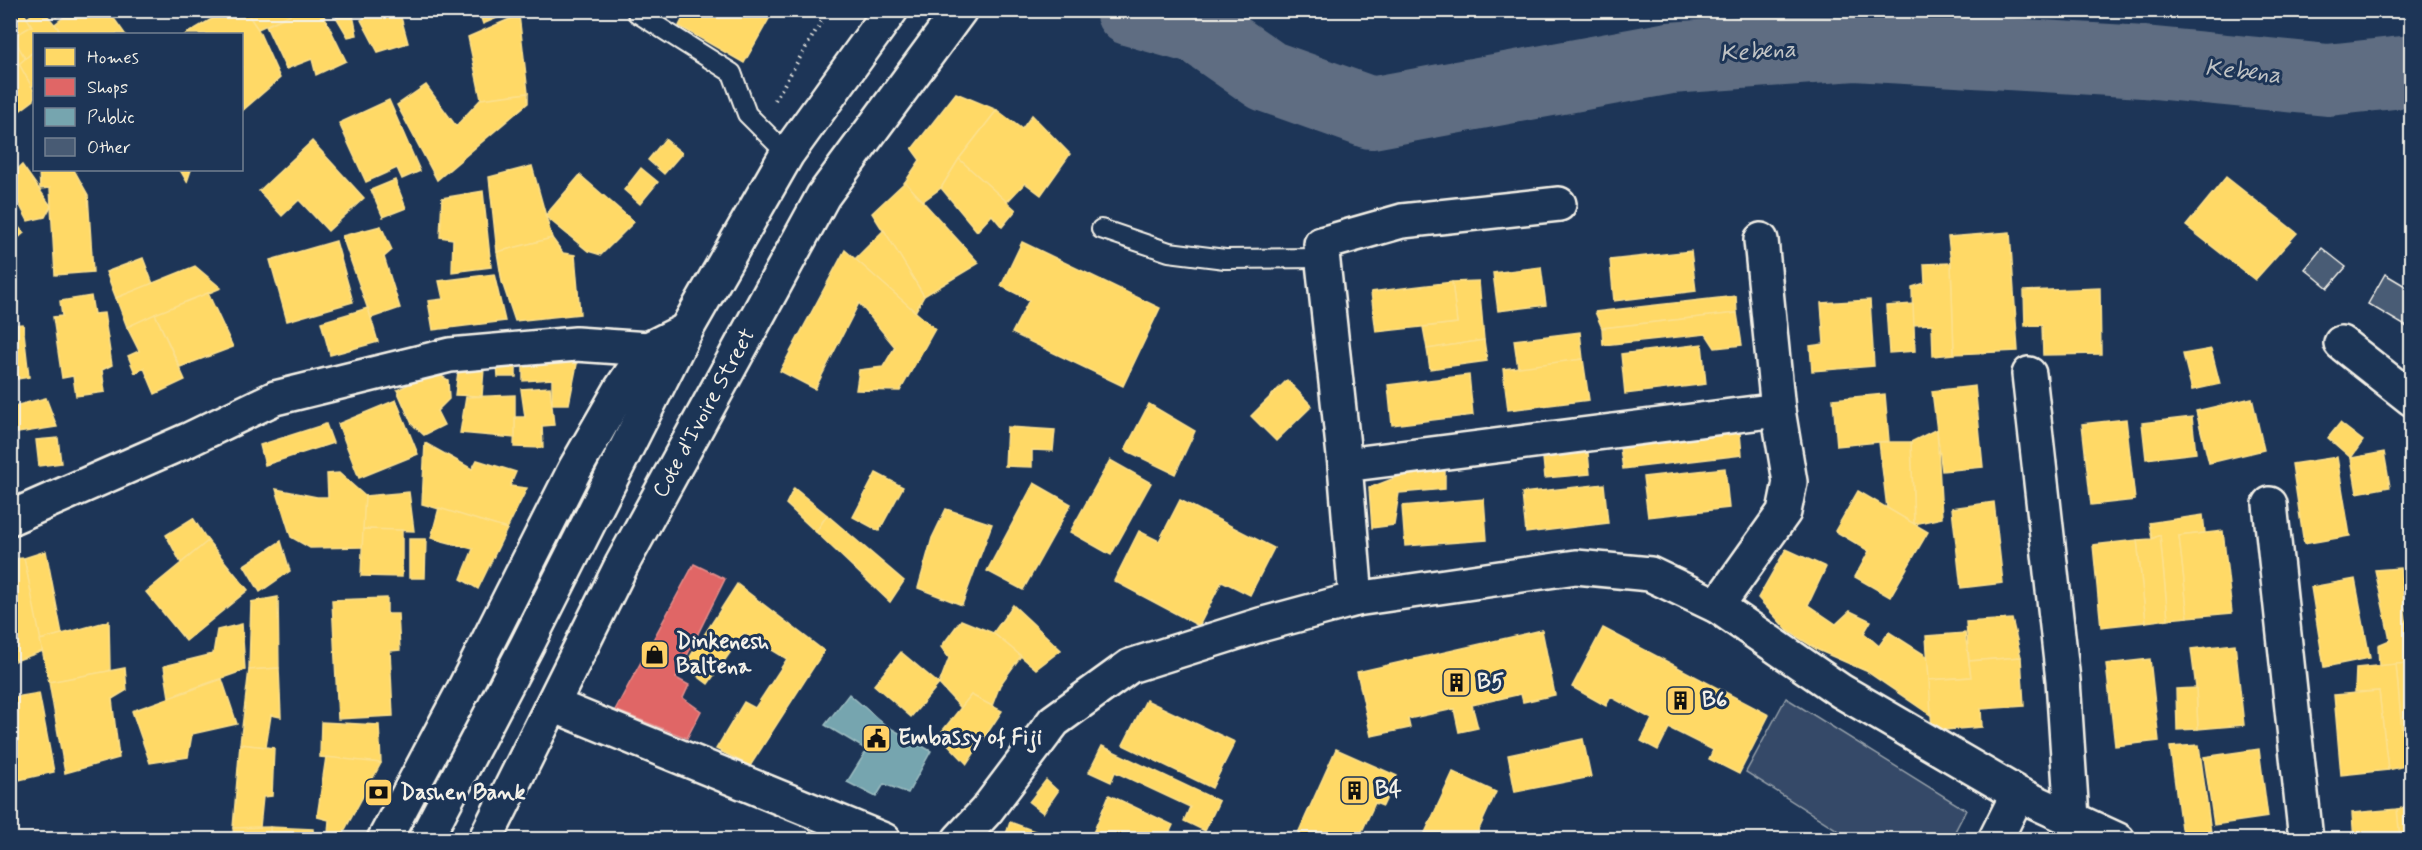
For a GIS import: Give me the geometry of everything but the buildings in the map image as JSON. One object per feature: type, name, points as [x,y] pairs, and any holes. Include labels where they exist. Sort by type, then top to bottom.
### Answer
[{"type":"street","name":"Cote d'Ivoire Street","points":[[485,840],[622,564],[823,195],[960,10]]},
{"type":"street","points":[[425,840],[531,637],[686,330],[787,154],[887,16]]},
{"type":"street","points":[[1356,599],[1345,465],[1320,244],[1402,221],[1558,204]]},
{"type":"street","points":[[1717,606],[1784,512],[1790,482],[1778,410],[1761,240]]},
{"type":"street","points":[[384,840],[464,691],[575,469],[621,389],[648,349],[686,330]]},
{"type":"street","points":[[2341,343],[2412,399]]},
{"type":"street","points":[[10,518],[188,440],[275,398],[450,355],[576,344],[648,349]]},
{"type":"street","points":[[2029,374],[2063,680],[2072,818]]},
{"type":"street","points":[[1345,465],[1778,410]]},
{"type":"street","points":[[2270,504],[2306,840]]},
{"type":"street","points":[[959,840],[986,811],[1054,721],[1130,666],[1260,625],[1356,599],[1576,567],[1650,574],[1717,606],[1841,691],[2018,794],[2118,840]]},
{"type":"street","points":[[553,705],[884,840]]},
{"type":"street","points":[[1995,840],[2018,794]]},
{"type":"lane","points":[[637,13],[732,73],[747,114],[787,154]]},
{"type":"lane","points":[[1101,229],[1169,252],[1225,259],[1322,258]]},
{"type":"path","points":[[759,126],[828,10]]},
{"type":"shaded area","points":[[1786,698],[1966,810],[1951,839],[1846,839],[1847,836],[1746,772]]},
{"type":"waterway","name":"Kebena","points":[[1131,10],[1201,30],[1267,76],[1371,113],[1670,58],[1855,45],[2144,62],[2328,80],[2412,71]]},
{"type":"place","name":"Dinkenesh Baltena","points":[[655,655]]},
{"type":"place","name":"B5","points":[[1456,683]]},
{"type":"place","name":"B6","points":[[1681,701]]},
{"type":"place","name":"Embassy of Fiji","points":[[877,738]]},
{"type":"place","name":"B4","points":[[1354,790]]},
{"type":"place","name":"Dashen Bank","points":[[379,793]]}]
